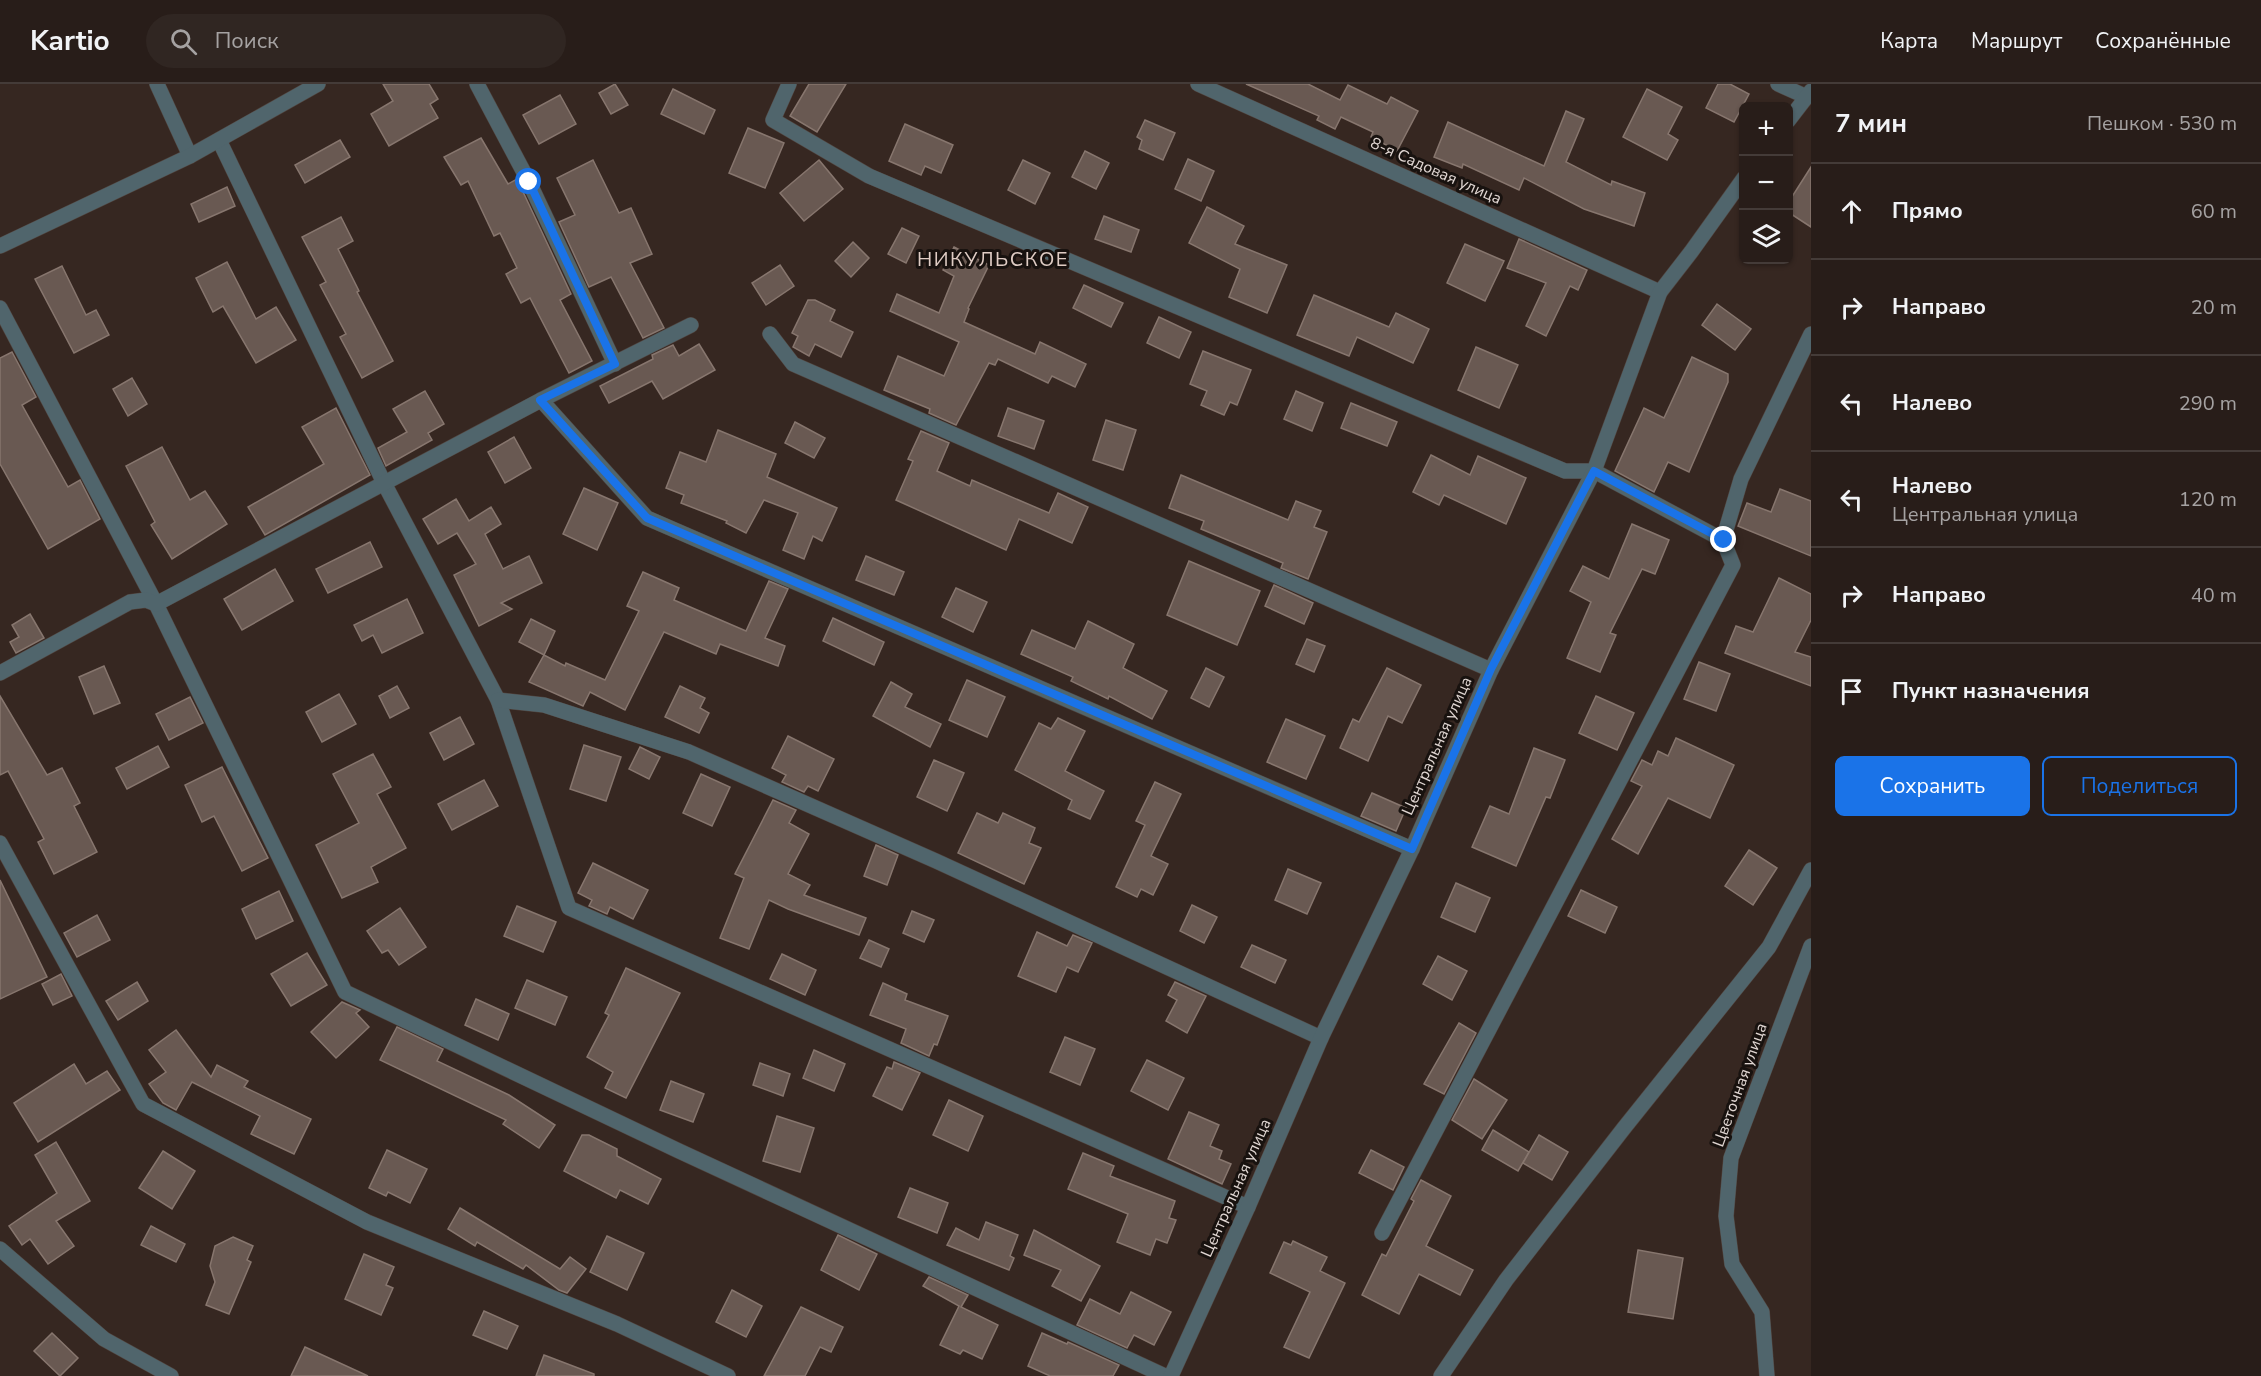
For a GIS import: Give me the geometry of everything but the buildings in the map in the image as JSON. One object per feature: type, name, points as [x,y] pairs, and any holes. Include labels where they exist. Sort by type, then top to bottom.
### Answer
[{"type":"street","points":[[157,84],[190,156]]},
{"type":"street","points":[[0,246],[190,156],[318,84]]},
{"type":"street","points":[[477,84],[529,182],[615,364]]},
{"type":"street","points":[[789,84],[773,120],[869,176],[1565,471],[1594,471],[1724,540]]},
{"type":"street","name":"8-я Садовая улица","points":[[1198,84],[1660,292]]},
{"type":"street","points":[[1778,84],[1809,94],[1793,115]]},
{"type":"street","points":[[219,140],[384,483],[498,700],[569,908],[1248,1208]]},
{"type":"street","name":"Центральная улица","points":[[1171,1376],[1248,1208],[1321,1038],[1412,849],[1491,669],[1594,471],[1660,292],[1739,184]]},
{"type":"street","points":[[0,308],[156,604],[345,992],[690,1156],[1165,1376]]},
{"type":"street","points":[[0,673],[130,602],[146,600],[156,604],[540,400],[691,326]]},
{"type":"street","points":[[770,334],[793,363],[1491,669]]},
{"type":"street","points":[[1382,1233],[1733,565],[1724,540],[1741,479],[1811,334]]},
{"type":"street","points":[[540,400],[647,518],[1412,849]]},
{"type":"street","points":[[498,700],[544,705],[689,752],[936,861],[1321,1038]]},
{"type":"street","points":[[0,843],[143,1104],[367,1222],[617,1324],[728,1376]]},
{"type":"street","points":[[1441,1376],[1506,1280],[1769,947],[1811,870]]},
{"type":"street","name":"Цветочная улица","points":[[1767,1376],[1762,1312],[1732,1264],[1726,1216],[1731,1158],[1811,946]]},
{"type":"street","points":[[2,1253],[104,1340],[171,1376]]},
{"type":"district","name":"НИКУЛЬСКОЕ","points":[[993,259]]},
{"type":"route","points":[[529,182],[615,364],[540,400],[647,518],[1412,849],[1491,669],[1594,471],[1724,540]]}]
